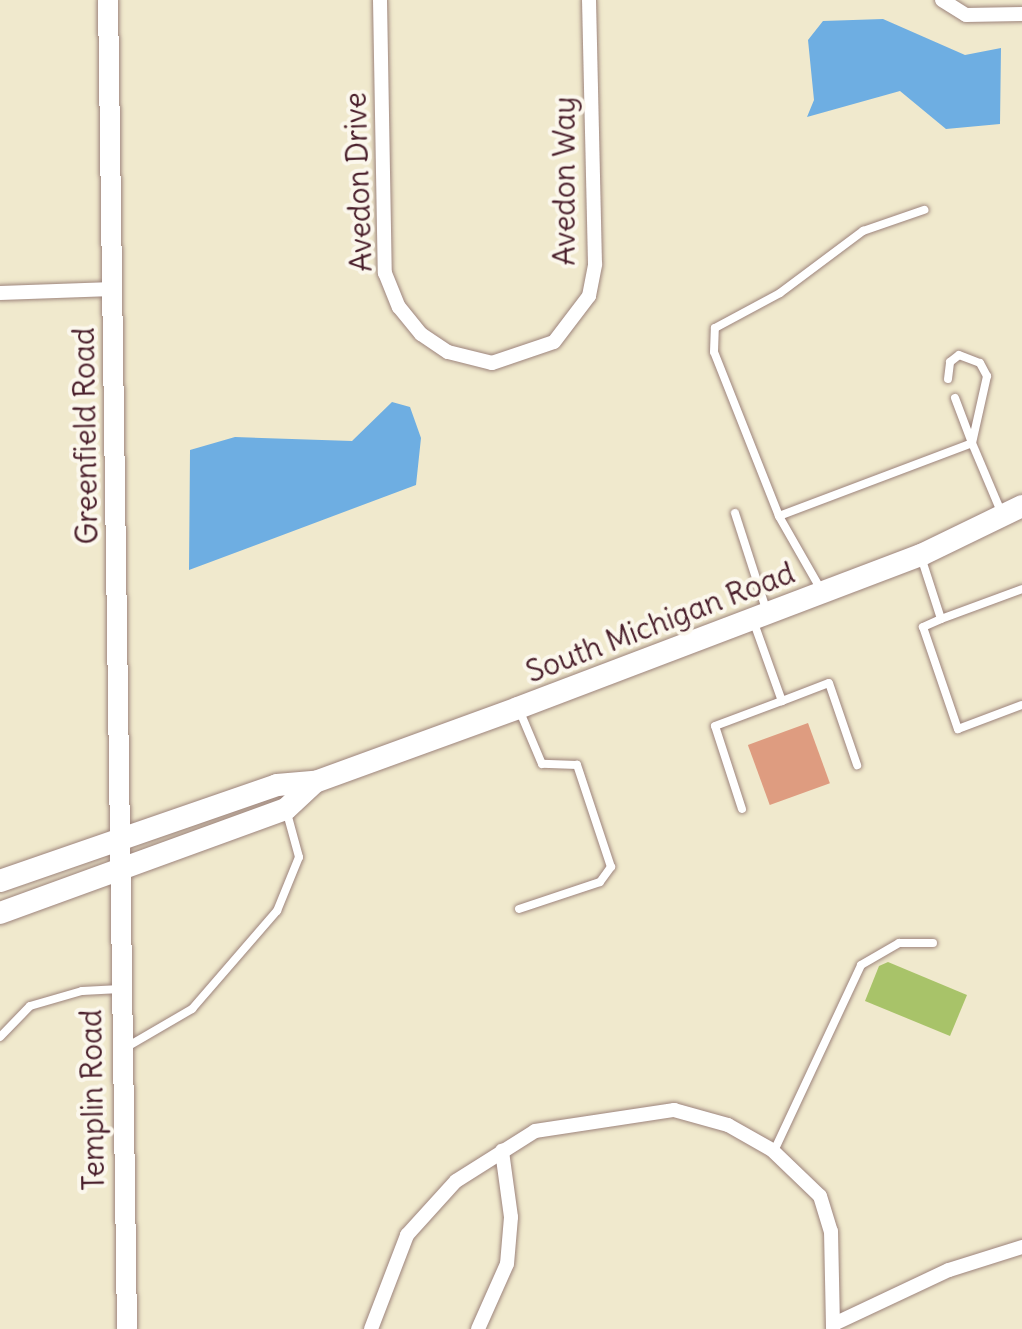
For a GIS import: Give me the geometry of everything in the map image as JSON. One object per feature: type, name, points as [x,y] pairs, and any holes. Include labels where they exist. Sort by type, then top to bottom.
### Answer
[{"type":"main road","name":"South Michigan Road","points":[[0,880],[119,836],[277,785],[315,782],[518,708],[921,555],[1012,510]]},
{"type":"main road","name":"South Michigan Road","points":[[0,914],[286,809],[315,782]]},
{"type":"street","name":"Greenfield Road","points":[[108,0],[119,870]]},
{"type":"street","name":"Avedon Drive","points":[[380,0],[386,273],[399,307],[421,334],[448,352],[492,363]]},
{"type":"street","name":"Avedon Way","points":[[492,363],[554,342],[589,296],[594,264],[589,0]]},
{"type":"street","points":[[943,2],[966,15],[1022,14]]},
{"type":"street","points":[[0,292],[113,289]]},
{"type":"street","name":"Templin Road","points":[[119,870],[127,1329]]},
{"type":"street","points":[[371,1329],[407,1235],[456,1182],[534,1131],[674,1110],[728,1125],[774,1151],[820,1196],[832,1231],[834,1326],[949,1270],[1022,1247]]},
{"type":"street","points":[[478,1329],[507,1264],[511,1218],[502,1151]]},
{"type":"lane","points":[[822,592],[779,516],[714,352],[715,328],[780,293],[863,231],[924,210]]},
{"type":"lane","points":[[948,379],[950,362],[958,355],[980,364],[987,376],[972,443]]},
{"type":"lane","points":[[955,398],[972,443],[1012,510]]},
{"type":"lane","points":[[779,516],[972,443]]},
{"type":"lane","points":[[735,513],[782,701]]},
{"type":"lane","points":[[921,555],[942,619]]},
{"type":"lane","points":[[1022,589],[923,627],[958,729],[1022,705]]},
{"type":"lane","points":[[742,809],[715,726],[830,683],[857,765]]},
{"type":"lane","points":[[518,708],[542,764],[577,765],[612,867],[600,882],[519,909]]},
{"type":"lane","points":[[121,1050],[192,1008],[278,911],[299,857],[286,809]]},
{"type":"lane","points":[[774,1151],[862,964],[898,942],[933,943]]},
{"type":"lane","points":[[0,1036],[30,1006],[82,991],[120,989]]},
{"type":"green space","points":[[888,962],[967,995],[950,1036],[865,1001],[879,966]]},
{"type":"water","points":[[883,19],[965,55],[1001,48],[1000,124],[946,129],[900,91],[807,117],[814,100],[808,40],[823,21]]},
{"type":"water","points":[[392,402],[410,407],[421,438],[416,485],[189,570],[190,450],[235,437],[352,441]]},
{"type":"building","points":[[808,723],[830,783],[770,805],[748,745]]}]
